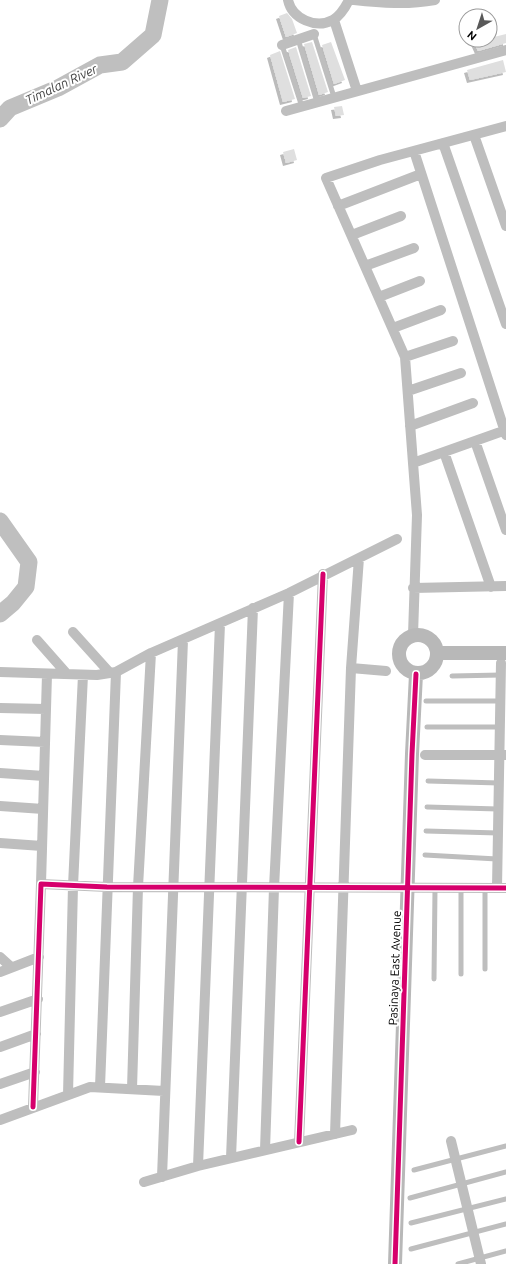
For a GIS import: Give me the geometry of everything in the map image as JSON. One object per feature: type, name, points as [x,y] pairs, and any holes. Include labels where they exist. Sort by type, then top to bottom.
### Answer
[{"type":"street","points":[[288,0],[289,6],[297,16],[305,20],[321,24],[334,20],[343,11],[349,0]]},
{"type":"street","points":[[354,0],[386,4],[421,3],[435,0]]},
{"type":"street","points":[[298,39],[305,20]]},
{"type":"street","points":[[334,20],[357,90]]},
{"type":"street","points":[[282,45],[314,34]]},
{"type":"street","points":[[286,111],[357,90],[506,50]]},
{"type":"street","points":[[413,635],[413,588],[417,515],[405,357],[326,178],[380,160],[506,126]]},
{"type":"street","points":[[474,135],[506,226]]},
{"type":"street","points":[[443,143],[506,324]]},
{"type":"street","points":[[413,463],[505,432],[414,151]]},
{"type":"street","points":[[338,206],[421,174]]},
{"type":"street","points":[[352,235],[401,216]]},
{"type":"street","points":[[365,266],[414,248]]},
{"type":"street","points":[[379,297],[420,280]]},
{"type":"street","points":[[392,328],[441,310]]},
{"type":"street","points":[[405,357],[453,341]]},
{"type":"street","points":[[408,392],[461,373]]},
{"type":"street","points":[[410,426],[473,403]]},
{"type":"street","points":[[475,441],[506,530]]},
{"type":"street","points":[[444,452],[491,587]]},
{"type":"street","points":[[0,672],[83,675],[113,673],[151,653],[290,593],[323,574],[397,540]]},
{"type":"street","points":[[335,1134],[351,668],[359,558]]},
{"type":"street","points":[[299,1142],[323,574]]},
{"type":"street","points":[[413,588],[506,586]]},
{"type":"street","points":[[265,1150],[274,888],[290,593]]},
{"type":"street","points":[[231,1158],[253,608]]},
{"type":"street","points":[[198,1166],[220,624]]},
{"type":"street","points":[[73,632],[113,673],[100,1087]]},
{"type":"street","points":[[413,635],[428,638],[434,644],[437,653],[432,667],[425,672],[416,674],[405,668],[399,658],[402,643],[413,635]]},
{"type":"street","points":[[37,640],[67,674]]},
{"type":"street","points":[[162,1176],[164,1091],[174,887],[183,640]]},
{"type":"street","points":[[132,1089],[138,887],[151,653]]},
{"type":"street","points":[[40,884],[107,887],[209,888],[501,888],[497,859],[499,783],[503,755],[500,727],[501,675],[504,658],[437,653]]},
{"type":"street","points":[[351,668],[386,671]]},
{"type":"street","points":[[33,1107],[38,999],[47,674]]},
{"type":"street","name":"Pasinaya East Avenue","points":[[395,1264],[416,674]]},
{"type":"street","points":[[68,1095],[73,886],[83,675]]},
{"type":"street","points":[[0,708],[46,709]]},
{"type":"street","points":[[0,740],[45,742]]},
{"type":"street","points":[[425,755],[503,755]]},
{"type":"street","points":[[0,773],[44,776]]},
{"type":"street","points":[[0,806],[43,809]]},
{"type":"street","points":[[0,843],[42,846]]},
{"type":"street","points":[[0,957],[11,967]]},
{"type":"street","points":[[0,972],[39,957]]},
{"type":"street","points":[[0,1012],[38,999]]},
{"type":"street","points":[[0,1047],[36,1034]]},
{"type":"street","points":[[0,1084],[35,1072]]},
{"type":"street","points":[[0,1120],[90,1087],[164,1091]]},
{"type":"street","points":[[144,1182],[198,1166],[352,1130]]},
{"type":"street","points":[[451,1142],[480,1261]]},
{"type":"lane","points":[[314,34],[334,97]]},
{"type":"lane","points":[[298,39],[317,102]]},
{"type":"lane","points":[[282,45],[302,107]]},
{"type":"lane","points":[[452,676],[501,675]]},
{"type":"lane","points":[[426,701],[501,701]]},
{"type":"lane","points":[[427,726],[500,727]]},
{"type":"lane","points":[[428,781],[499,783]]},
{"type":"lane","points":[[427,807],[498,809]]},
{"type":"lane","points":[[426,831],[498,833]]},
{"type":"lane","points":[[425,855],[497,859]]},
{"type":"lane","points":[[434,979],[435,889]]},
{"type":"lane","points":[[461,889],[461,974]]},
{"type":"lane","points":[[485,889],[485,969]]},
{"type":"lane","points":[[414,1170],[506,1146]]},
{"type":"lane","points":[[410,1198],[506,1172]]},
{"type":"lane","points":[[411,1223],[506,1199]]},
{"type":"lane","points":[[412,1248],[506,1224]]},
{"type":"lane","points":[[458,1264],[480,1261],[506,1251]]},
{"type":"building","points":[[287,13],[292,19],[297,33],[286,37],[279,16]]},
{"type":"building","points":[[506,34],[506,43],[498,45],[498,36]]},
{"type":"building","points":[[312,42],[328,92],[319,95],[304,44]]},
{"type":"building","points":[[331,42],[345,80],[334,84],[322,45]]},
{"type":"building","points":[[296,47],[311,96],[303,98],[288,50]]},
{"type":"building","points":[[477,48],[488,48],[478,51]]},
{"type":"building","points":[[280,51],[295,99],[283,102],[270,55]]},
{"type":"building","points":[[503,60],[506,72],[470,80],[467,70]]},
{"type":"building","points":[[342,106],[344,115],[336,116],[334,107]]},
{"type":"building","points":[[294,149],[297,160],[286,163],[283,152]]},
{"type":"waterway","name":"Timalan River","points":[[0,119],[10,108],[58,88],[100,65],[122,62],[153,35],[160,0]]},
{"type":"waterway","name":"Timalan River","points":[[0,521],[29,562],[26,587],[13,603],[0,614]]},
{"type":"cycle path","points":[[299,1142],[323,574]]},
{"type":"cycle path","points":[[395,1264],[416,674]]},
{"type":"cycle path","points":[[33,1107],[41,884],[107,887],[506,888]]}]
